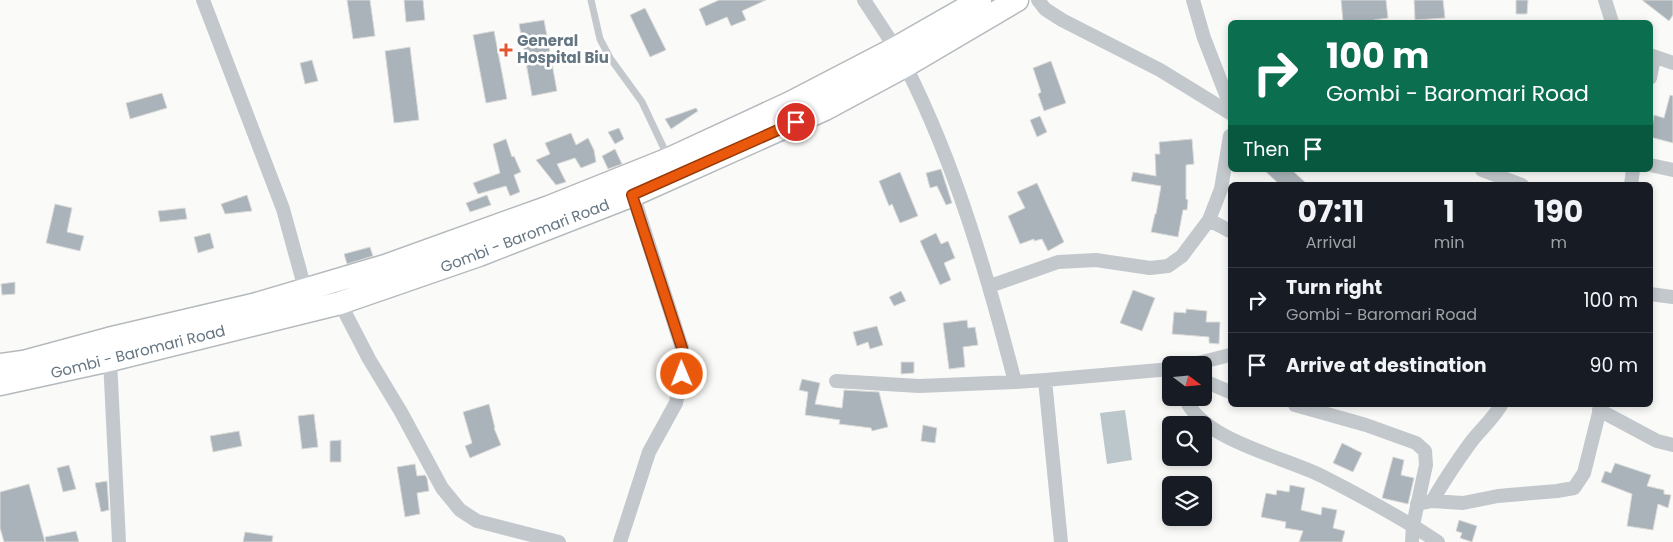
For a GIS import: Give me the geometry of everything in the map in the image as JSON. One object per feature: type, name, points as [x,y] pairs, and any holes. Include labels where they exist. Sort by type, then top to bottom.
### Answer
[{"type":"main road","name":"Gombi - Baromari Road","points":[[0,365],[340,304],[479,255],[632,195],[825,109],[980,0]]},
{"type":"main road","name":"Gombi - Baromari Road","points":[[0,384],[110,360],[166,335],[253,305],[385,266],[549,207],[669,158],[790,103],[900,57],[1017,0]]},
{"type":"street","points":[[203,0],[283,209],[305,289]]},
{"type":"street","points":[[864,0],[900,57],[932,124],[960,196],[990,286],[1015,382]]},
{"type":"street","points":[[1038,0],[1045,9],[1062,20],[1160,70],[1228,112]]},
{"type":"street","points":[[1193,0],[1204,38],[1228,99]]},
{"type":"street","points":[[1605,0],[1611,20]]},
{"type":"street","points":[[1653,56],[1673,63]]},
{"type":"street","points":[[990,286],[1058,262],[1096,260],[1150,268],[1168,266],[1182,256],[1209,220],[1222,189],[1228,149]]},
{"type":"street","points":[[1653,166],[1673,170]]},
{"type":"street","points":[[1222,189],[1235,172]]},
{"type":"street","points":[[1487,172],[1514,182]]},
{"type":"street","points":[[620,542],[649,452],[676,403],[682,374],[682,348],[632,195]]},
{"type":"street","points":[[1209,220],[1228,231]]},
{"type":"street","points":[[1653,294],[1673,297]]},
{"type":"street","points":[[340,304],[442,488],[460,510],[477,521],[559,542]]},
{"type":"street","points":[[1212,360],[1228,356]]},
{"type":"street","points":[[110,360],[118,542]]},
{"type":"street","points":[[836,381],[919,386],[1015,382],[1162,370]]},
{"type":"street","points":[[1044,380],[1061,542]]},
{"type":"street","points":[[1212,384],[1228,391]]},
{"type":"street","points":[[1190,406],[1204,422],[1240,444],[1319,474],[1438,542]]},
{"type":"street","points":[[1302,407],[1366,425],[1416,443],[1425,451],[1426,466],[1417,504],[1412,542]]},
{"type":"street","points":[[1432,501],[1460,457],[1500,407]]},
{"type":"street","points":[[1417,504],[1432,501],[1463,503],[1498,496],[1574,488],[1584,473],[1600,407],[1657,441],[1673,445]]},
{"type":"lane","points":[[590,0],[600,39],[610,58],[642,102],[669,158]]},
{"type":"shaded area","points":[[1125,410],[1132,460],[1107,464],[1100,413]]},
{"type":"building","points":[[347,0],[370,0],[375,36],[353,39]]},
{"type":"building","points":[[404,0],[423,0],[425,20],[406,22]]},
{"type":"building","points":[[719,0],[766,0],[742,11],[746,20],[731,26],[727,17],[706,26],[699,9]]},
{"type":"building","points":[[1341,0],[1386,0],[1388,18],[1343,20]]},
{"type":"building","points":[[1414,0],[1443,0],[1445,18],[1415,20]]},
{"type":"building","points":[[1516,0],[1528,0],[1527,14],[1516,14]]},
{"type":"building","points":[[1642,0],[1673,0],[1673,15],[1669,21]]},
{"type":"building","points":[[645,8],[666,50],[650,57],[630,15]]},
{"type":"building","points":[[544,20],[557,91],[532,96],[519,24]]},
{"type":"building","points":[[494,31],[507,99],[486,103],[473,35]]},
{"type":"building","points":[[410,47],[419,120],[394,123],[385,51]]},
{"type":"building","points":[[312,60],[318,81],[305,84],[300,63]]},
{"type":"building","points":[[1051,61],[1066,103],[1044,111],[1038,94],[1041,92],[1033,68]]},
{"type":"building","points":[[162,93],[167,108],[130,119],[126,103]]},
{"type":"building","points":[[1670,95],[1673,96],[1673,143],[1653,138],[1654,115],[1664,118]]},
{"type":"building","points":[[696,108],[698,111],[671,129],[665,119]]},
{"type":"building","points":[[1040,116],[1047,132],[1037,137],[1030,120]]},
{"type":"building","points":[[619,128],[624,139],[615,144],[608,132]]},
{"type":"building","points":[[571,133],[576,145],[588,138],[594,150],[596,162],[581,168],[575,158],[557,164],[566,182],[556,185],[536,160],[550,154],[545,143]]},
{"type":"building","points":[[506,139],[512,157],[514,156],[521,172],[514,175],[520,192],[510,196],[506,186],[478,194],[473,183],[500,173],[493,144]]},
{"type":"building","points":[[1192,139],[1194,164],[1186,165],[1187,210],[1183,210],[1178,237],[1151,232],[1161,186],[1131,181],[1133,172],[1156,176],[1155,154],[1160,154],[1159,142]]},
{"type":"building","points":[[615,149],[622,164],[608,169],[602,156]]},
{"type":"building","points":[[941,169],[952,203],[946,205],[937,186],[930,188],[926,173]]},
{"type":"building","points":[[900,172],[918,216],[900,223],[892,204],[889,206],[879,181]]},
{"type":"building","points":[[1266,172],[1294,172],[1305,182],[1277,182]]},
{"type":"building","points":[[1037,183],[1064,242],[1048,251],[1042,239],[1034,241],[1034,239],[1020,244],[1008,216],[1025,208],[1017,192]]},
{"type":"building","points":[[247,195],[252,211],[225,214],[221,204]]},
{"type":"building","points":[[487,195],[491,205],[470,212],[466,203]]},
{"type":"building","points":[[55,204],[72,208],[67,232],[84,236],[80,251],[46,243]]},
{"type":"building","points":[[185,208],[187,219],[160,222],[158,211]]},
{"type":"building","points":[[210,233],[214,248],[198,253],[194,237]]},
{"type":"building","points":[[936,233],[941,244],[948,241],[955,258],[944,263],[951,280],[940,285],[920,241]]},
{"type":"building","points":[[370,247],[373,256],[347,264],[344,254]]},
{"type":"building","points":[[15,282],[15,294],[2,295],[1,284]]},
{"type":"building","points":[[1133,290],[1155,298],[1142,331],[1120,323]]},
{"type":"building","points":[[901,291],[906,301],[894,306],[889,297]]},
{"type":"building","points":[[1186,309],[1207,311],[1206,322],[1220,322],[1219,344],[1209,343],[1209,337],[1172,334],[1174,312],[1186,313]]},
{"type":"building","points":[[967,320],[968,328],[975,327],[978,345],[963,347],[965,367],[949,369],[943,323]]},
{"type":"building","points":[[877,326],[883,345],[870,349],[868,342],[857,346],[853,332]]},
{"type":"building","points":[[901,362],[914,362],[914,373],[901,374]]},
{"type":"building","points":[[802,379],[820,383],[815,404],[842,408],[844,390],[879,392],[888,427],[872,431],[871,428],[839,424],[840,420],[805,415],[808,392],[799,390]]},
{"type":"building","points":[[489,404],[494,428],[501,445],[470,458],[465,446],[472,443],[463,412]]},
{"type":"building","points":[[314,414],[318,447],[302,449],[298,416]]},
{"type":"building","points":[[923,425],[937,428],[935,443],[921,441]]},
{"type":"building","points":[[239,431],[242,446],[213,452],[210,436]]},
{"type":"building","points":[[341,440],[341,462],[330,462],[330,441]]},
{"type":"building","points":[[1342,443],[1362,453],[1353,472],[1333,463]]},
{"type":"building","points":[[1393,457],[1404,460],[1401,475],[1414,478],[1408,504],[1382,498]]},
{"type":"building","points":[[1615,463],[1651,475],[1647,486],[1664,490],[1664,494],[1671,495],[1668,508],[1658,504],[1653,530],[1627,526],[1632,494],[1601,482],[1605,471],[1611,473]]},
{"type":"building","points":[[415,464],[417,476],[425,475],[427,478],[429,491],[417,493],[420,514],[405,517],[397,467]]},
{"type":"building","points":[[69,465],[76,489],[63,492],[57,468]]},
{"type":"building","points":[[107,481],[109,510],[101,512],[95,483]]},
{"type":"building","points":[[29,484],[45,542],[4,542],[0,528],[0,492]]},
{"type":"building","points":[[1290,485],[1305,488],[1301,510],[1321,515],[1322,507],[1337,510],[1333,528],[1345,531],[1342,542],[1299,542],[1303,531],[1285,528],[1286,522],[1261,517],[1266,493],[1276,495],[1277,490],[1289,492]]},
{"type":"building","points":[[1459,520],[1477,526],[1472,542],[1460,538],[1462,533],[1456,531]]},
{"type":"building","points":[[76,531],[79,542],[46,542],[45,537]]},
{"type":"building","points":[[245,532],[273,536],[272,542],[243,542]]},
{"type":"place","name":"General Hospital Biu","points":[[506,50]]},
{"type":"route","points":[[682,374],[682,348],[632,195],[796,122]]}]
